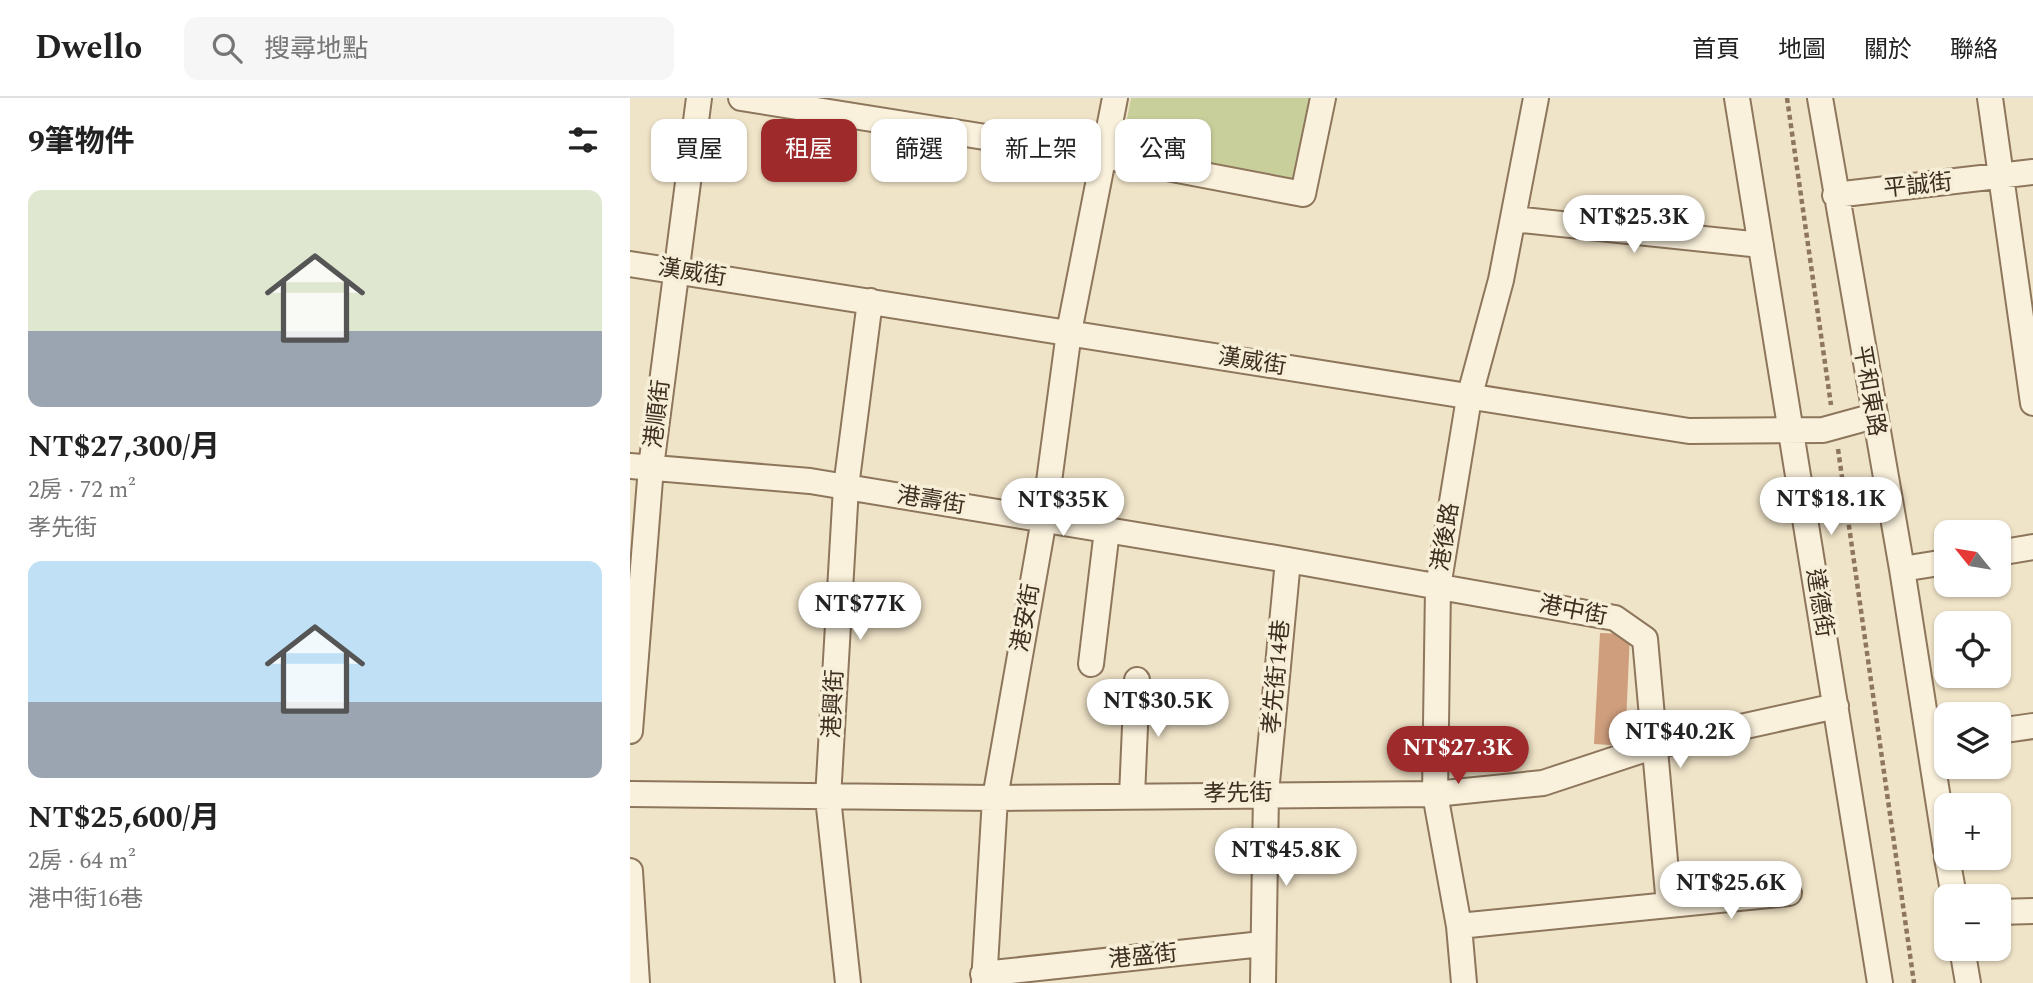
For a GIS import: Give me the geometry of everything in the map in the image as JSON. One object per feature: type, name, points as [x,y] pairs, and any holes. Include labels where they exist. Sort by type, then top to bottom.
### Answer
[{"type":"street","name":"港順街","points":[[630,731],[640,467],[676,271],[699,98]]},
{"type":"street","points":[[741,98],[1104,156],[1303,194],[1323,98]]},
{"type":"street","name":"港安街","points":[[983,979],[995,798],[1044,519],[1069,332],[1115,98]]},
{"type":"street","name":"港後路","points":[[1464,983],[1459,926],[1435,794],[1438,587],[1469,398],[1501,280],[1536,98]]},
{"type":"street","name":"達德街","points":[[1737,98],[1880,983]]},
{"type":"street","name":"平和東路","points":[[1820,98],[1874,416],[1934,725]]},
{"type":"street","points":[[1990,98],[2030,357],[2033,403]]},
{"type":"street","name":"平誠街","points":[[1835,195],[2033,172]]},
{"type":"street","points":[[1513,219],[1761,245]]},
{"type":"street","name":"漢威街","points":[[630,264],[1689,431],[1791,431],[1834,427],[1874,416]]},
{"type":"street","name":"港興街","points":[[848,983],[828,798],[846,487],[870,301]]},
{"type":"street","name":"港壽街","points":[[640,467],[846,487],[1288,559],[1438,587]]},
{"type":"street","points":[[1091,664],[1107,530]]},
{"type":"street","points":[[2011,551],[2033,547]]},
{"type":"street","name":"孝先街14巷","points":[[1264,983],[1262,944],[1266,793],[1288,559]]},
{"type":"street","points":[[1902,569],[1934,564]]},
{"type":"street","name":"港中街","points":[[1438,587],[1615,618],[1645,639],[1669,905]]},
{"type":"street","points":[[1132,796],[1137,680]]},
{"type":"street","name":"孝先街","points":[[630,794],[995,798],[1266,793],[1435,794],[1543,783],[1655,746],[1836,706]]},
{"type":"street","points":[[2011,729],[2033,726]]},
{"type":"street","points":[[630,871],[637,983]]},
{"type":"street","points":[[1459,926],[1789,893]]},
{"type":"street","points":[[2011,912],[2033,911]]},
{"type":"street","name":"港盛街","points":[[983,979],[1262,944]]},
{"type":"street","points":[[1964,961],[1968,983]]},
{"type":"path","points":[[1787,98],[1914,983]]},
{"type":"green space","points":[[1131,98],[1311,98],[1295,187],[1211,172],[1211,119],[1127,119]]},
{"type":"building","points":[[1600,633],[1630,634],[1625,746],[1594,744]]}]
